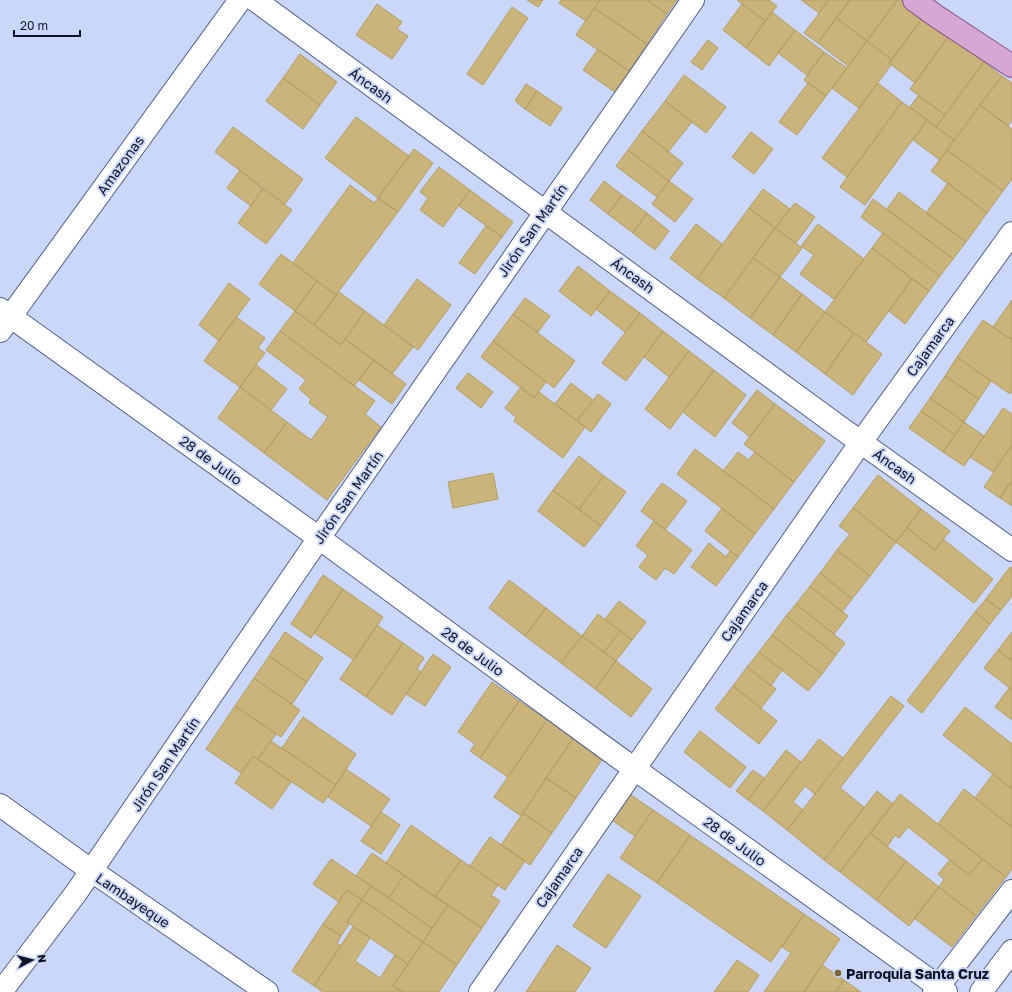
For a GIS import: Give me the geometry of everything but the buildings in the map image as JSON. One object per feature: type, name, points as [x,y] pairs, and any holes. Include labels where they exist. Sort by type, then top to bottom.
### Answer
[{"type":"main road","points":[[914,0],[1012,66]]},
{"type":"street","name":"Amazonas","points":[[3,319],[240,0]]},
{"type":"street","name":"Áncash","points":[[255,0],[861,442],[1012,550]]},
{"type":"street","name":"Jirón San Martín","points":[[1,992],[92,872],[319,538],[693,0]]},
{"type":"street","name":"Cajamarca","points":[[480,992],[861,442],[1012,233]]},
{"type":"street","name":"28 de Julio","points":[[3,319],[319,538],[939,990]]},
{"type":"street","name":"Lambayeque","points":[[0,805],[92,872],[267,992]]},
{"type":"street","points":[[939,990],[1012,891]]},
{"type":"street","points":[[981,992],[1012,951]]},
{"type":"place","name":"Parroquia Santa Cruz","points":[[838,973]]}]
